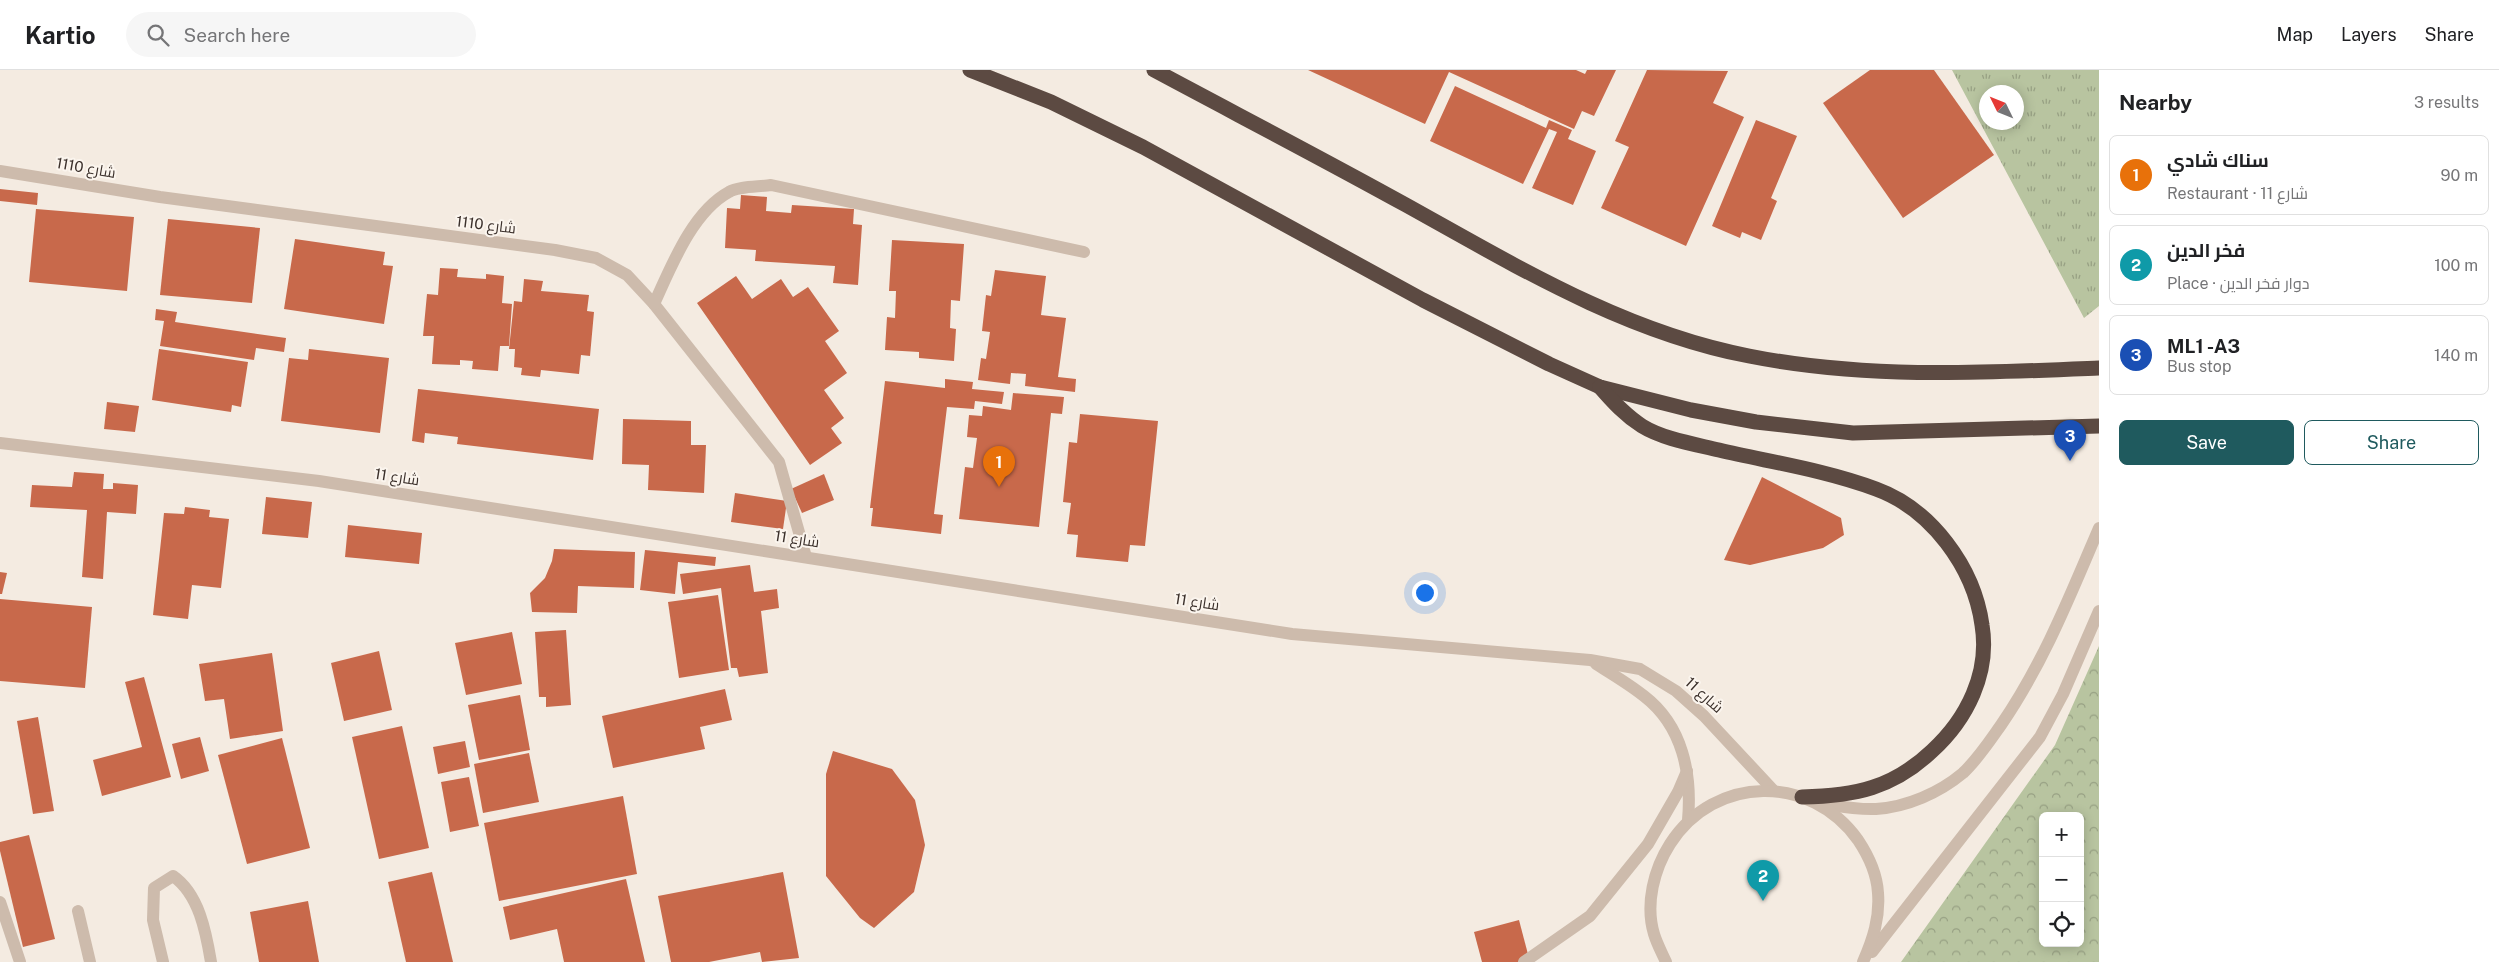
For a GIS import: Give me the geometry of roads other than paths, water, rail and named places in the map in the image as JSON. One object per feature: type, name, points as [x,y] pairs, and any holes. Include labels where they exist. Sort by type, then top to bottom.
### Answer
[{"type":"highway","points":[[970,70],[1051,102],[1143,147],[1423,300],[1550,364],[1600,386],[1691,410],[1756,422],[1853,433],[2099,426]]},
{"type":"highway","points":[[1154,70],[1533,276],[1603,311],[1664,334],[1750,357],[1830,368],[1922,374],[2099,368]]},
{"type":"highway","points":[[2047,370],[2099,358]]},
{"type":"highway","points":[[1600,386],[1621,410],[1651,430],[1682,441],[1776,462],[1876,489],[1911,508],[1945,539],[1970,585],[1981,618],[1985,642],[1983,669],[1967,709],[1945,740],[1917,766],[1890,782],[1862,792],[1809,799]]},
{"type":"street","name":"شارع 1110","points":[[0,171],[160,198],[555,250],[596,258],[626,275],[654,304],[779,462],[806,557]]},
{"type":"street","points":[[654,304],[678,254],[704,211],[730,191],[771,185],[1084,252]]},
{"type":"street","name":"شارع 11","points":[[0,443],[319,481],[1292,634],[1590,660],[1640,669],[1676,691],[1704,716],[1774,791]]},
{"type":"street","points":[[1648,844],[1684,824],[1714,803],[1744,793],[1774,791],[1852,808],[1877,809],[1916,800],[1955,779],[1972,764],[1986,746],[2018,699],[2045,652],[2099,528]]},
{"type":"street","points":[[1864,962],[2040,737],[2063,694],[2099,611]]},
{"type":"street","name":"شارع 11","points":[[1590,660],[1646,696],[1667,721],[1682,746],[1687,771],[1684,824]]},
{"type":"street","points":[[1524,962],[1590,916],[1648,844],[1678,792],[1687,771]]},
{"type":"street","points":[[1809,799],[1846,824],[1868,855],[1878,892],[1876,930],[1864,962]]},
{"type":"street","points":[[1666,962],[1654,933],[1651,896],[1660,860],[1684,824]]},
{"type":"street","points":[[163,962],[153,920],[154,888],[172,876],[184,884],[206,927],[212,962]]},
{"type":"street","points":[[0,902],[20,962]]},
{"type":"street","points":[[78,912],[90,962]]},
{"type":"place","name":"ML1 -A3","points":[[2070,461]]},
{"type":"place","name":"سناك شادي","points":[[999,487]]},
{"type":"place","name":"فخر الدين","points":[[1763,901]]}]
